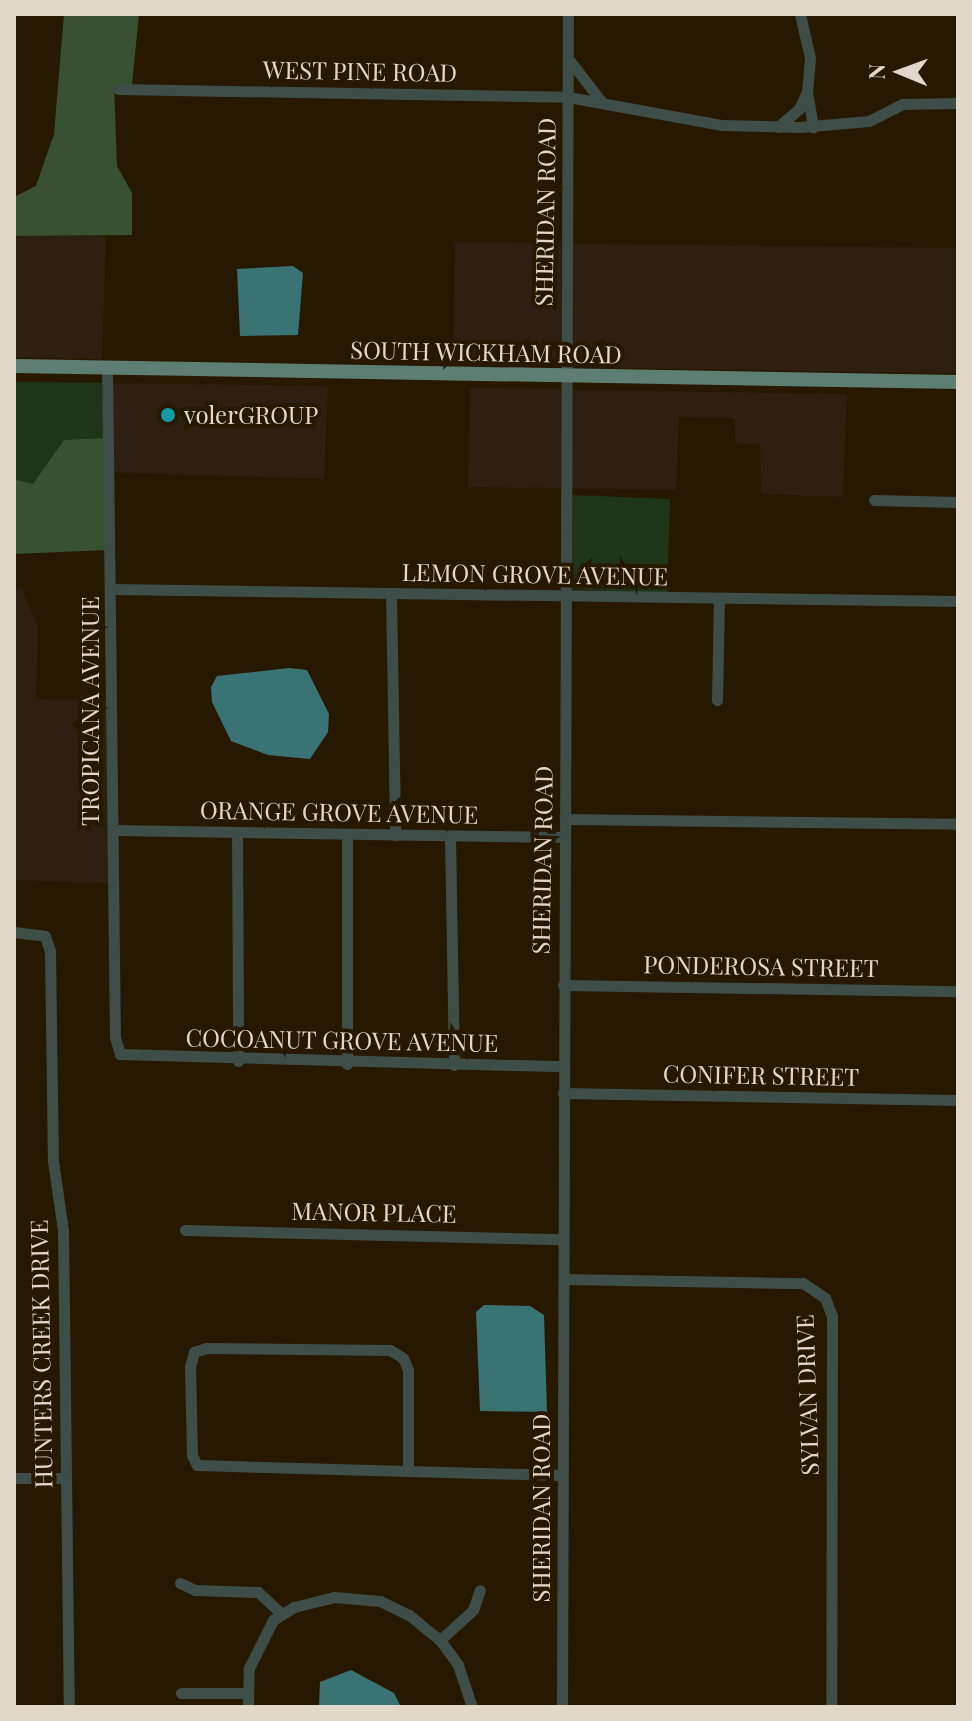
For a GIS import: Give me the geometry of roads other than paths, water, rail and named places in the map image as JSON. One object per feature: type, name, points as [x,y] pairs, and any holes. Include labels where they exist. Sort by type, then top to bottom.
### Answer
[{"type":"main road","name":"SOUTH WICKHAM ROAD","points":[[14,366],[958,382]]},
{"type":"street","name":"SHERIDAN ROAD","points":[[562,1707],[568,14]]},
{"type":"street","points":[[800,14],[810,58],[807,92],[813,127]]},
{"type":"street","points":[[568,56],[601,101]]},
{"type":"street","name":"WEST PINE ROAD","points":[[118,89],[568,97],[722,125],[778,127],[869,121],[903,104],[958,103]]},
{"type":"street","points":[[778,127],[799,109],[807,92]]},
{"type":"street","name":"TROPICANA AVENUE","points":[[107,367],[115,1037],[120,1054]]},
{"type":"street","points":[[874,500],[958,502]]},
{"type":"street","name":"LEMON GROVE AVENUE","points":[[111,589],[958,601]]},
{"type":"street","points":[[391,594],[395,835]]},
{"type":"street","points":[[717,700],[719,598]]},
{"type":"street","points":[[565,819],[958,824]]},
{"type":"street","name":"ORANGE GROVE AVENUE","points":[[113,830],[564,837]]},
{"type":"street","points":[[237,832],[238,1061]]},
{"type":"street","points":[[347,834],[347,1064]]},
{"type":"street","points":[[450,836],[454,1065]]},
{"type":"street","name":"HUNTERS CREEK DRIVE","points":[[14,932],[45,936],[50,951],[53,1161],[63,1230],[69,1707]]},
{"type":"street","name":"PONDEROSA STREET","points":[[563,985],[958,991]]},
{"type":"street","name":"COCOANUT GROVE AVENUE","points":[[120,1054],[347,1064],[563,1066]]},
{"type":"street","name":"CONIFER STREET","points":[[563,1093],[958,1100]]},
{"type":"street","name":"MANOR PLACE","points":[[185,1230],[562,1239]]},
{"type":"street","name":"SYLVAN DRIVE","points":[[565,1279],[803,1283],[825,1298],[832,1316],[831,1707]]},
{"type":"street","points":[[408,1471],[408,1370],[403,1358],[390,1350],[194,1352],[190,1367],[192,1455],[197,1465],[408,1471],[562,1475]]},
{"type":"street","points":[[14,1478],[65,1478]]},
{"type":"street","points":[[180,1583],[195,1590],[258,1592],[282,1614]]},
{"type":"street","points":[[440,1640],[473,1610],[480,1590]]},
{"type":"street","points":[[248,1707],[249,1668],[273,1620],[282,1614],[334,1597],[380,1601],[440,1640],[458,1665],[472,1707]]},
{"type":"street","points":[[181,1693],[248,1693]]},
{"type":"water","points":[[293,266],[303,273],[298,335],[240,336],[237,269]]},
{"type":"water","points":[[289,668],[307,670],[329,714],[328,732],[310,759],[268,755],[231,741],[212,702],[211,687],[217,676]]},
{"type":"water","points":[[484,1305],[530,1306],[544,1315],[547,1412],[480,1411],[476,1312]]},
{"type":"water","points":[[351,1670],[394,1693],[401,1707],[319,1707],[320,1682]]},
{"type":"place","name":"volerGROUP","points":[[168,415]]}]
